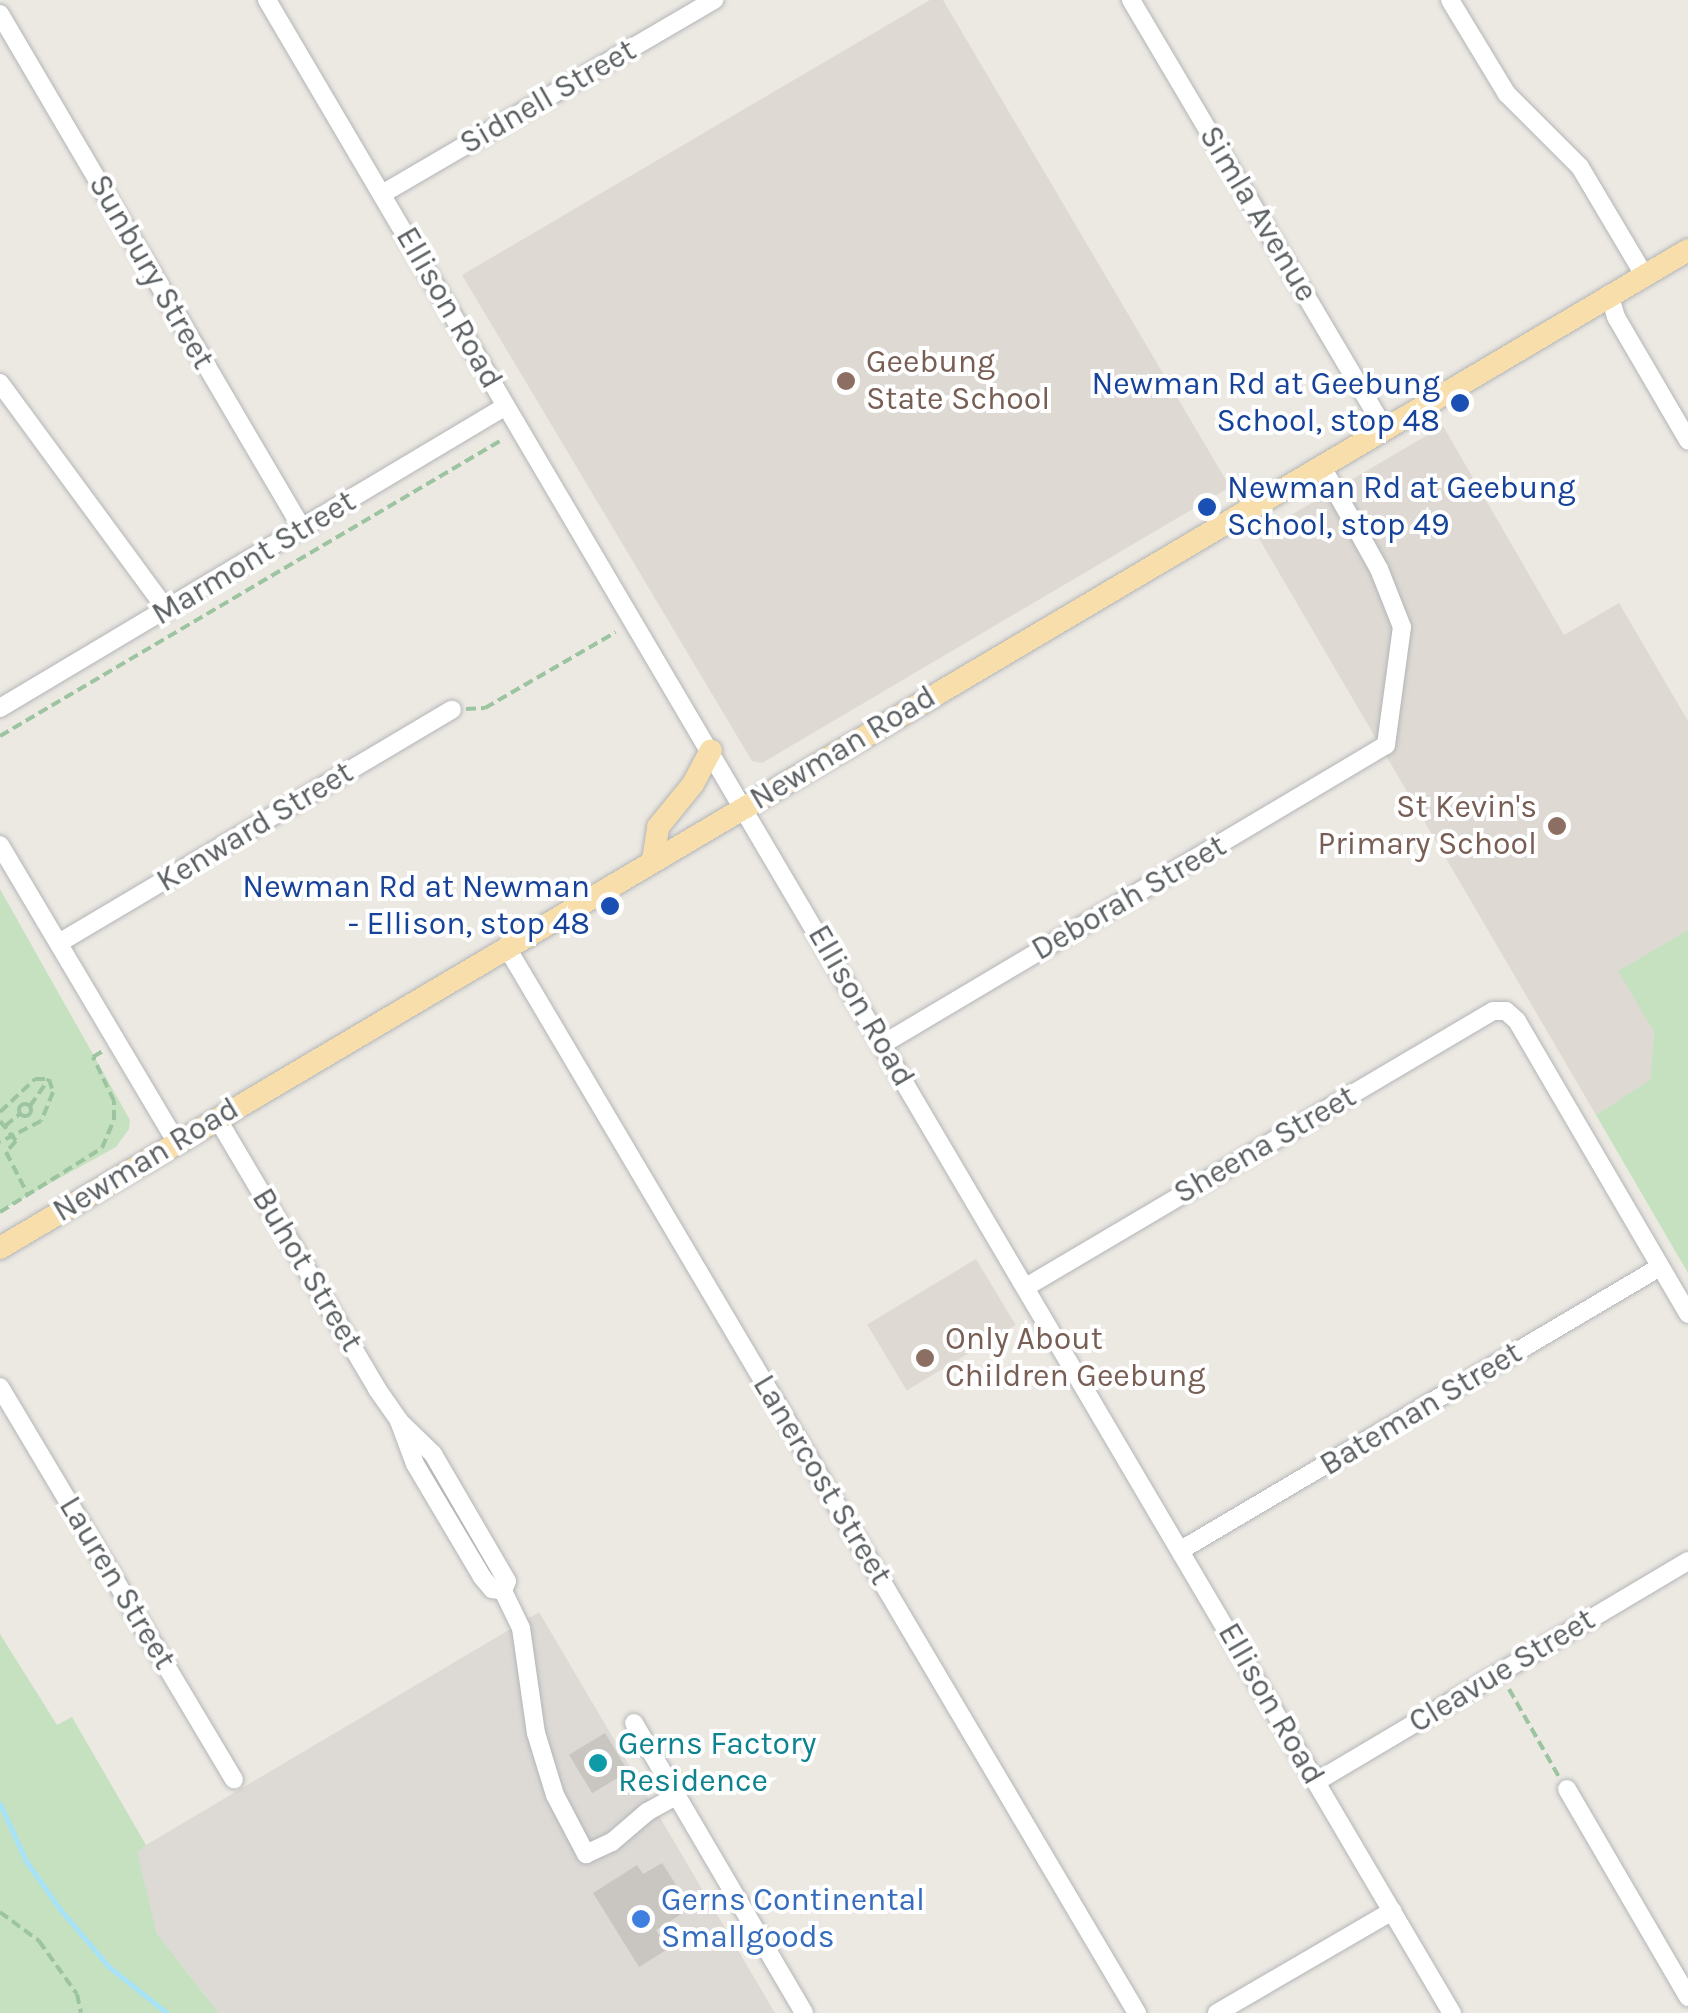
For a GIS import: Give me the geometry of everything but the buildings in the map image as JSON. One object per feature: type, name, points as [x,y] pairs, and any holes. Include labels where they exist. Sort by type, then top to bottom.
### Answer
[{"type":"main road","name":"Newman Road","points":[[0,1248],[1688,250]]},
{"type":"main road","points":[[653,860],[658,827],[693,784],[711,750]]},
{"type":"street","name":"Sidnell Street","points":[[382,194],[714,0]]},
{"type":"street","name":"Simla Avenue","points":[[1131,0],[1384,428]]},
{"type":"street","points":[[1450,0],[1507,94],[1580,166],[1644,275]]},
{"type":"street","name":"Ellison Road","points":[[272,2],[1452,2013]]},
{"type":"street","name":"Sunbury Street","points":[[0,14],[303,530]]},
{"type":"street","points":[[1610,294],[1614,312],[1688,440]]},
{"type":"street","points":[[0,382],[167,610]]},
{"type":"street","name":"Marmont Street","points":[[0,708],[506,406]]},
{"type":"street","name":"Deborah Street","points":[[883,1044],[1386,745],[1402,627],[1379,569],[1321,466]]},
{"type":"street","name":"Kenward Street","points":[[59,944],[452,710]]},
{"type":"street","points":[[0,845],[176,1142]]},
{"type":"street","name":"Lanercost Street","points":[[506,946],[1137,2013]]},
{"type":"street","name":"Sheena Street","points":[[1026,1287],[1492,1011],[1506,1011],[1518,1022],[1660,1267]]},
{"type":"street","name":"Buhot Street","points":[[217,1118],[399,1420],[434,1454],[507,1581],[503,1591],[521,1628],[536,1733],[555,1795],[586,1854],[612,1842],[647,1812],[676,1796]]},
{"type":"street","points":[[1660,1267],[1688,1314]]},
{"type":"street","name":"Bateman Street","points":[[1182,1550],[1660,1267]]},
{"type":"street","name":"Lauren Street","points":[[0,1387],[234,1779]]},
{"type":"street","name":"Cleavue Street","points":[[1316,1782],[1688,1562]]},
{"type":"street","points":[[634,1723],[804,2013]]},
{"type":"street","points":[[1566,1789],[1688,1997]]},
{"type":"street","points":[[1218,2013],[1392,1911]]},
{"type":"path","points":[[0,736],[500,441]]},
{"type":"path","points":[[452,710],[485,708],[616,632]]},
{"type":"path","points":[[0,1212],[93,1156],[108,1136],[114,1101],[94,1057],[102,1052]]},
{"type":"path","points":[[0,1112],[35,1079],[49,1079]]},
{"type":"path","points":[[38,1123],[30,1114],[30,1106],[49,1079]]},
{"type":"path","points":[[0,1142],[38,1123],[53,1092],[49,1079]]},
{"type":"path","points":[[20,1114],[20,1106],[30,1106]]},
{"type":"path","points":[[5,1126],[20,1114],[30,1114]]},
{"type":"path","points":[[0,1120],[16,1142],[6,1152],[28,1195]]},
{"type":"path","points":[[1500,1672],[1566,1789]]},
{"type":"path","points":[[0,1912],[39,1940],[77,1994],[81,2013]]},
{"type":"shaded area","name":"Geebung State School","points":[[930,0],[943,0],[1230,487],[762,763],[752,761],[462,275]]},
{"type":"shaded area","name":"St Kevin's Primary School","points":[[1443,426],[1564,635],[1619,603],[1688,721],[1688,930],[1619,971],[1654,1032],[1650,1081],[1596,1115],[1257,535]]},
{"type":"shaded area","name":"Only About Children Geebung","points":[[976,1259],[1016,1325],[907,1390],[867,1324]]},
{"type":"shaded area","points":[[539,1612],[775,2013],[219,2013],[157,1934],[136,1851]]},
{"type":"green space","points":[[0,889],[130,1120],[129,1129],[116,1147],[0,1211]]},
{"type":"green space","points":[[1688,930],[1688,1273],[1596,1115],[1650,1080],[1654,1032],[1618,971]]},
{"type":"green space","points":[[0,1634],[57,1725],[72,1717],[146,1845],[137,1852],[157,1934],[219,2013],[0,2013]]},
{"type":"waterway","points":[[0,1804],[26,1861],[59,1908],[109,1967],[167,2013]]},
{"type":"place","name":"Geebung State School","points":[[846,381]]},
{"type":"place","name":"Newman Rd at Geebung School, stop 48","points":[[1460,403]]},
{"type":"place","name":"Newman Rd at Geebung School, stop 49","points":[[1207,507]]},
{"type":"place","name":"St Kevin's Primary School","points":[[1557,826]]},
{"type":"place","name":"Newman Rd at Newman - Ellison, stop 48","points":[[610,906]]},
{"type":"place","name":"Only About Children Geebung","points":[[925,1358]]},
{"type":"place","name":"Gerns Factory Residence","points":[[598,1763]]},
{"type":"place","name":"Gerns Continental Smallgoods","points":[[641,1919]]}]
